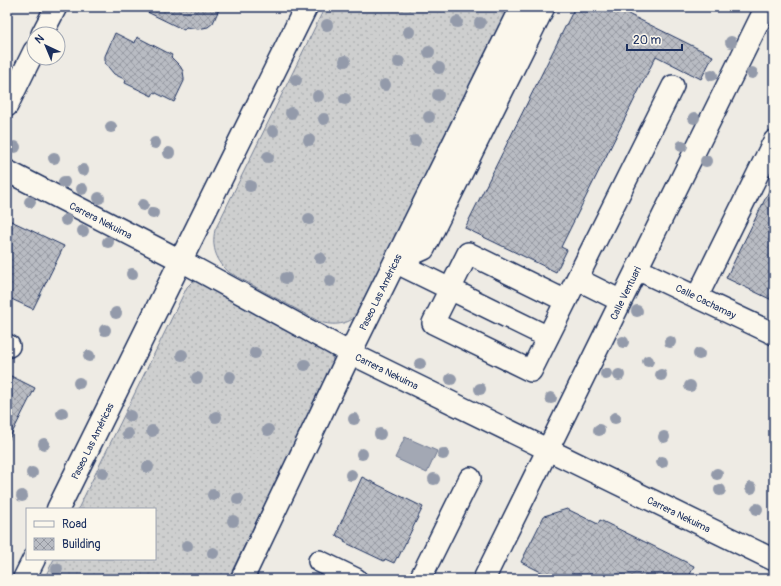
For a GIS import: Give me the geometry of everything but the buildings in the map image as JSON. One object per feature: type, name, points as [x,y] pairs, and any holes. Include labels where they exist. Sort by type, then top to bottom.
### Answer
[{"type":"main road","name":"Paseo Las Américas","points":[[58,508],[306,7]]},
{"type":"main road","name":"Paseo Las Américas","points":[[242,579],[350,353],[521,7]]},
{"type":"main road","points":[[24,579],[34,560]]},
{"type":"street","points":[[46,26],[56,7]]},
{"type":"street","points":[[395,262],[424,249],[544,7]]},
{"type":"street","name":"Calle Ventuari","points":[[484,579],[766,7]]},
{"type":"street","points":[[7,106],[27,66]]},
{"type":"street","points":[[566,302],[468,253],[434,323],[531,371],[566,302],[673,86]]},
{"type":"street","points":[[697,297],[774,141]]},
{"type":"street","name":"Carrera Nekuima","points":[[7,171],[180,260],[350,353],[774,560]]},
{"type":"street","points":[[395,262],[548,337]]},
{"type":"street","name":"Calle Cachamay","points":[[637,268],[774,334]]},
{"type":"street","points":[[577,279],[621,301]]},
{"type":"street","points":[[420,579],[470,478]]},
{"type":"street","points":[[319,561],[356,579]]},
{"type":"shaded area","points":[[325,7],[510,7],[358,314],[354,318],[340,324],[320,322],[230,273],[218,259],[214,243],[215,230]]},
{"type":"shaded area","points":[[193,281],[196,281],[326,352],[332,357],[334,363],[228,579],[44,579],[54,560],[156,560],[156,508],[78,508],[187,287]]},
{"type":"shaded area","points":[[405,437],[437,451],[427,473],[395,458]]}]
